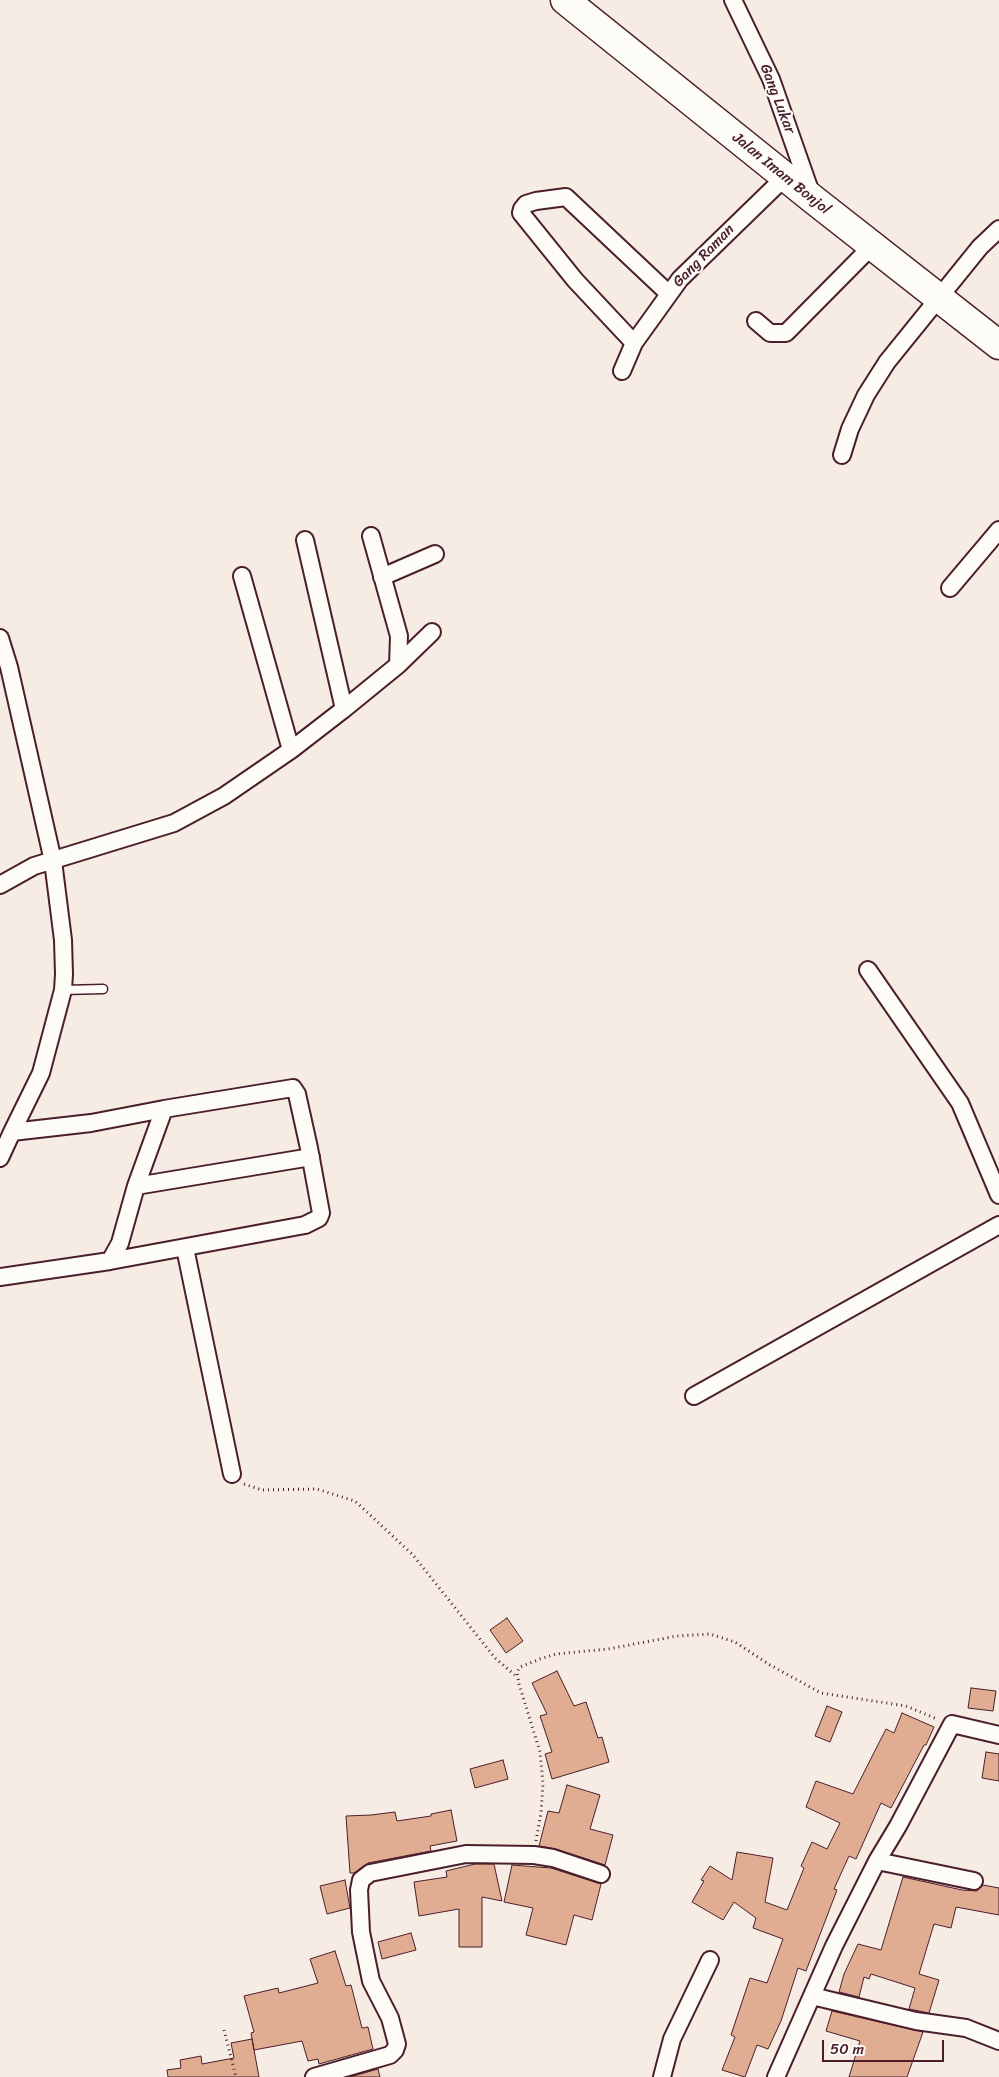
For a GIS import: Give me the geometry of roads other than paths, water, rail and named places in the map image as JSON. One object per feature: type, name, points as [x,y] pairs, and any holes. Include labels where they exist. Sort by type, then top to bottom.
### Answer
[{"type":"highway","name":"Jalan Imam Bonjol","points":[[565,0],[784,177],[999,345]]},
{"type":"street","name":"Gang Lukar","points":[[733,0],[771,79],[814,200]]},
{"type":"street","name":"Gang Raman","points":[[622,372],[634,343],[680,279],[784,177]]},
{"type":"street","points":[[634,343],[575,280],[521,213],[522,209],[526,204],[536,201],[566,197],[669,294]]},
{"type":"street","points":[[842,456],[850,429],[866,395],[887,362],[980,248],[999,229]]},
{"type":"street","points":[[756,321],[770,333],[786,333],[873,245]]},
{"type":"street","points":[[950,588],[999,530]]},
{"type":"street","points":[[371,536],[399,636],[398,665]]},
{"type":"street","points":[[305,540],[344,709]]},
{"type":"street","points":[[382,577],[435,554]]},
{"type":"street","points":[[242,576],[290,750]]},
{"type":"street","points":[[0,885],[34,866],[174,823],[224,796],[344,709],[398,665],[432,632]]},
{"type":"street","points":[[0,638],[4,669],[53,861],[64,940],[63,990],[41,1073],[0,1158]]},
{"type":"street","points":[[868,970],[960,1103],[999,1195]]},
{"type":"street","points":[[0,1277],[110,1261],[283,1230],[314,1222],[321,1213],[297,1094],[293,1088],[91,1123],[12,1132]]},
{"type":"street","points":[[110,1261],[120,1243],[136,1186],[164,1109]]},
{"type":"street","points":[[136,1186],[311,1157]]},
{"type":"street","points":[[694,1396],[999,1225]]},
{"type":"street","points":[[185,1248],[232,1474]]},
{"type":"street","points":[[776,2077],[834,1946],[877,1861],[898,1826],[952,1724],[999,1734]]},
{"type":"street","points":[[314,2077],[390,2055],[395,2050],[397,2044],[390,2018],[372,1981],[361,1932],[359,1890],[361,1880],[370,1874],[466,1854],[534,1855],[553,1858],[601,1874]]},
{"type":"street","points":[[877,1861],[974,1881]]},
{"type":"street","points":[[662,2077],[672,2039],[710,1960]]},
{"type":"street","points":[[812,1996],[916,2021],[966,2028],[999,2041]]},
{"type":"lane","points":[[63,990],[104,989]]}]
